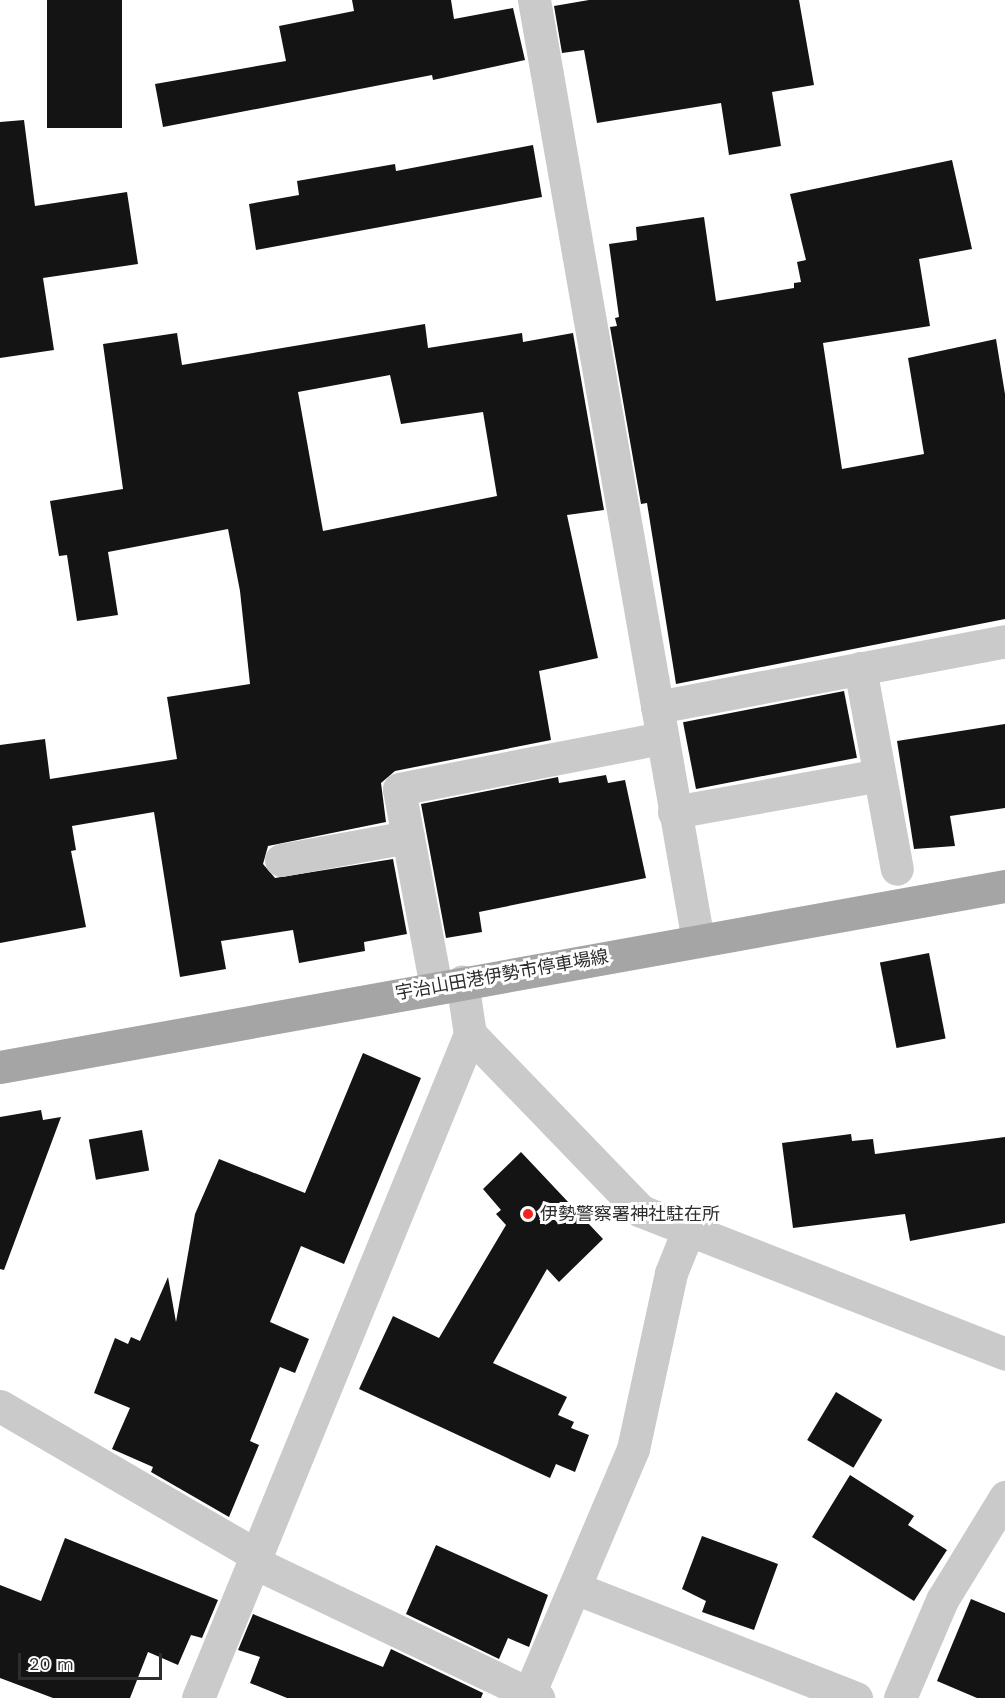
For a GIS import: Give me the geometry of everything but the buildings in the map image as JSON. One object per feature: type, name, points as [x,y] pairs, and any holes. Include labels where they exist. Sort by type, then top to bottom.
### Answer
[{"type":"main road","name":"宇治山田港伊勢市停車場線","points":[[0,1067],[449,984],[1005,886]]},
{"type":"street","points":[[534,0],[698,941]]},
{"type":"street","points":[[1005,641],[860,668],[399,789],[408,837],[449,984],[470,1034],[641,1211],[1005,1354]]},
{"type":"street","points":[[860,668],[897,869]]},
{"type":"street","points":[[674,812],[879,775]]},
{"type":"street","points":[[281,860],[408,837]]},
{"type":"street","points":[[198,1698],[470,1034]]},
{"type":"street","points":[[0,1406],[256,1560],[533,1696],[633,1449],[671,1273],[688,1231]]},
{"type":"street","points":[[900,1698],[942,1600],[1005,1497]]},
{"type":"street","points":[[575,1588],[856,1698]]},
{"type":"place","name":"伊勢警察署神社駐在所","points":[[528,1214]]}]
